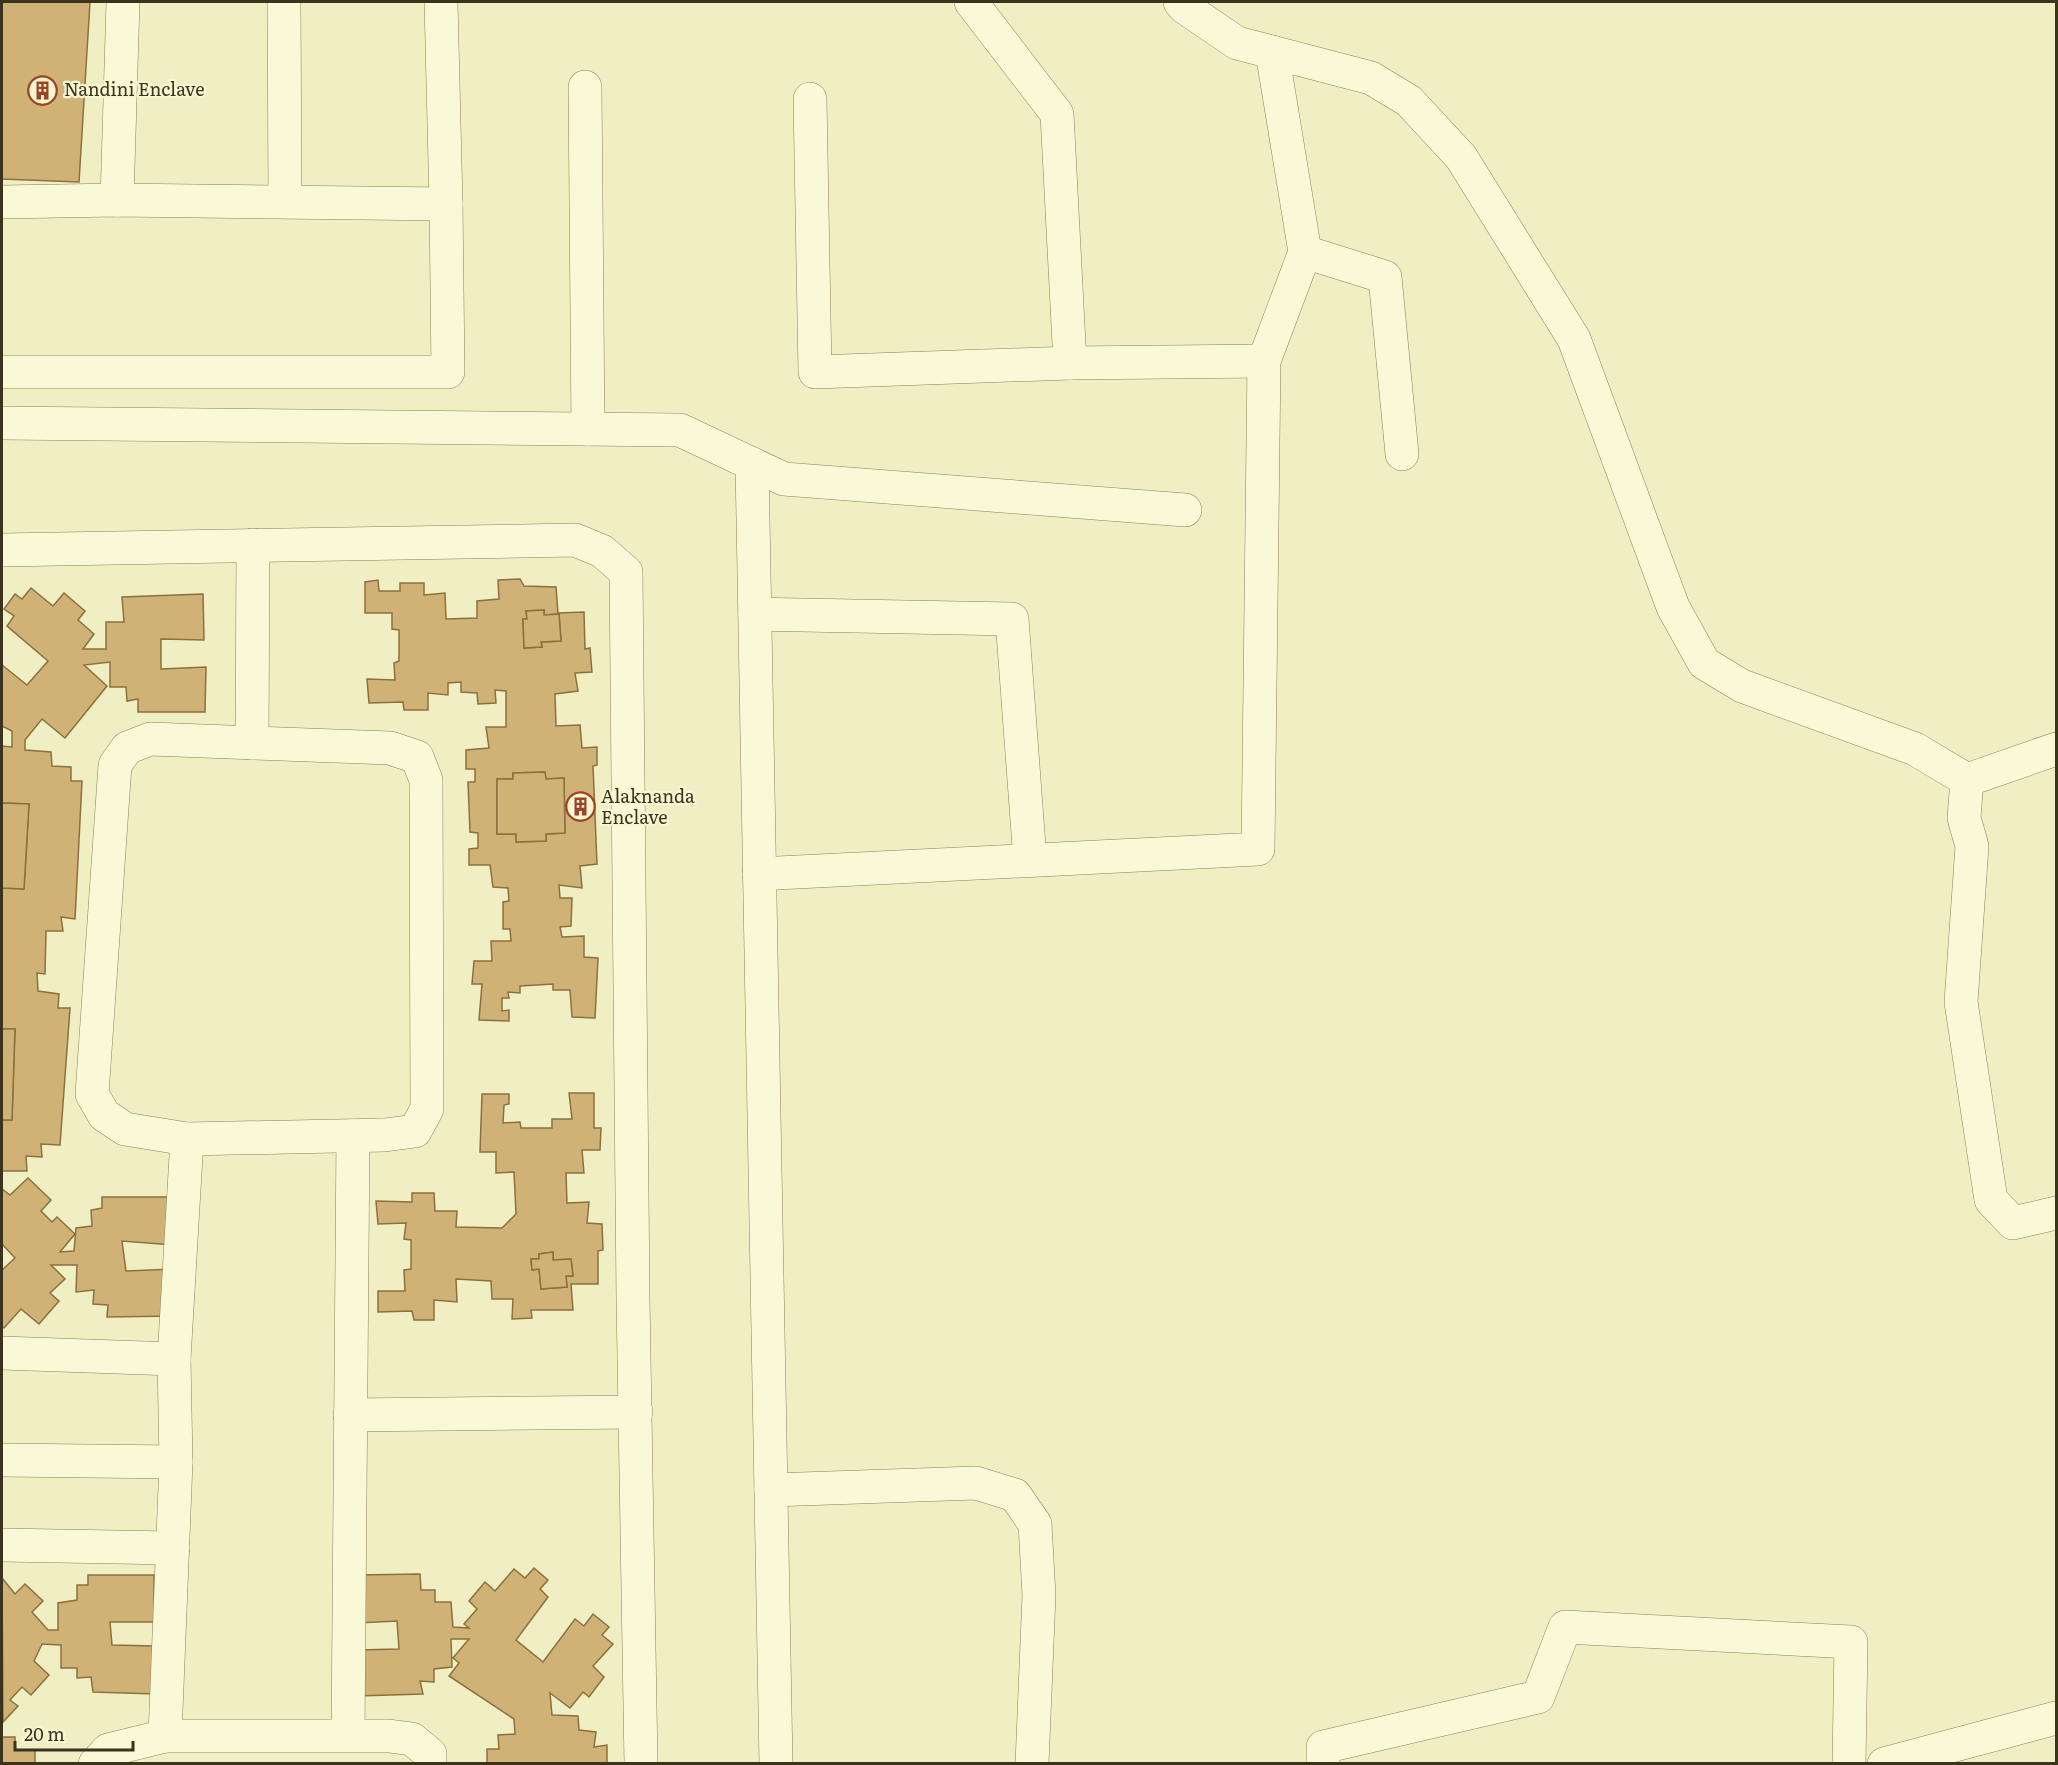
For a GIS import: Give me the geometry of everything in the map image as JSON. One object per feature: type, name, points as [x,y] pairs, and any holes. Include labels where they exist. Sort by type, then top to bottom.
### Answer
[{"type":"street","points":[[117,200],[123,2]]},
{"type":"street","points":[[284,2],[285,201]]},
{"type":"street","points":[[2,372],[448,372],[441,2]]},
{"type":"street","points":[[971,2],[1057,114],[1070,363]]},
{"type":"street","points":[[1180,2],[1185,8],[1236,44],[1371,78],[1409,101],[1461,157],[1574,339],[1673,607],[1704,663],[1742,686],[1915,749],[1967,780]]},
{"type":"street","points":[[759,873],[1258,849],[1264,361],[1305,252],[1272,52]]},
{"type":"street","points":[[585,87],[588,429]]},
{"type":"street","points":[[810,99],[815,372],[1070,363],[1264,361]]},
{"type":"street","points":[[2,202],[117,200],[446,204]]},
{"type":"street","points":[[1305,252],[1385,277],[1402,454]]},
{"type":"street","points":[[2,423],[680,430],[784,479],[1185,510]]},
{"type":"street","points":[[752,464],[776,1764]]},
{"type":"street","points":[[2,550],[575,540],[602,551],[626,572],[641,1764]]},
{"type":"street","points":[[252,743],[253,545]]},
{"type":"street","points":[[755,614],[1012,619],[1030,860]]},
{"type":"street","points":[[150,739],[252,743],[390,748],[417,757],[426,780],[427,1109],[415,1131],[385,1136],[187,1139],[125,1129],[104,1115],[92,1094],[115,765],[127,748],[150,739]]},
{"type":"street","points":[[1967,780],[2056,749]]},
{"type":"street","points":[[1967,780],[1964,818],[1972,846],[1961,1002],[1991,1200],[2013,1223],[2056,1213]]},
{"type":"street","points":[[348,1735],[353,1136]]},
{"type":"street","points":[[165,1736],[176,1462],[174,1359],[187,1139]]},
{"type":"street","points":[[2,1353],[174,1359]]},
{"type":"street","points":[[350,1415],[636,1412]]},
{"type":"street","points":[[2,1460],[176,1462]]},
{"type":"street","points":[[771,1490],[976,1483],[1015,1496],[1035,1524],[1039,1595],[1032,1764]]},
{"type":"street","points":[[2,1545],[173,1548]]},
{"type":"street","points":[[1323,1764],[1323,1747],[1538,1697],[1565,1628],[1851,1642],[1848,1764]]},
{"type":"street","points":[[1884,1764],[2056,1718]]},
{"type":"street","points":[[95,1764],[108,1750],[165,1736],[348,1735],[412,1739],[430,1754],[430,1764]]},
{"type":"building","name":"Nandini Enclave","points":[[2,2],[90,2],[79,182],[2,179]]},
{"type":"building","name":"Alaknanda Enclave","points":[[520,579],[524,586],[556,587],[558,613],[584,612],[585,649],[590,648],[592,672],[575,673],[578,691],[555,694],[556,726],[580,725],[582,748],[597,747],[597,765],[593,766],[597,864],[580,866],[582,888],[559,885],[560,898],[572,898],[571,926],[560,927],[562,937],[584,936],[584,957],[598,958],[595,1018],[572,1017],[570,990],[553,990],[553,984],[520,986],[520,993],[508,992],[509,998],[502,998],[502,1011],[509,1010],[509,1021],[479,1020],[482,984],[472,984],[474,961],[492,961],[491,941],[511,941],[510,929],[503,929],[503,902],[509,901],[508,888],[493,887],[490,865],[469,865],[469,849],[478,848],[478,833],[470,832],[468,782],[475,782],[475,769],[466,769],[466,750],[489,748],[486,727],[506,727],[506,691],[495,690],[496,703],[478,704],[477,693],[461,692],[461,682],[448,683],[448,695],[428,693],[428,710],[404,710],[403,702],[369,703],[367,679],[395,680],[394,663],[399,661],[399,630],[392,629],[392,613],[365,613],[365,582],[378,580],[379,591],[400,591],[400,583],[424,583],[424,595],[445,593],[446,619],[477,618],[477,601],[499,599],[498,580]],"holes":[[[544,610],[544,615],[559,614],[561,641],[541,642],[542,647],[524,648],[523,619],[527,619],[526,611]],[[545,772],[546,779],[564,778],[565,833],[546,834],[546,841],[516,842],[516,834],[497,834],[497,779],[513,779],[513,773]]]},
{"type":"building","points":[[31,588],[53,606],[64,593],[85,611],[78,620],[94,634],[83,649],[106,649],[106,622],[124,622],[122,597],[203,594],[204,640],[161,639],[161,669],[206,667],[205,712],[138,712],[138,699],[127,701],[126,687],[110,687],[110,662],[84,665],[107,686],[65,738],[42,719],[25,740],[25,750],[51,752],[52,766],[71,767],[71,781],[82,781],[75,919],[61,917],[63,931],[46,931],[45,974],[37,973],[38,991],[59,994],[58,1008],[70,1008],[60,1145],[41,1144],[42,1157],[26,1156],[27,1171],[2,1171],[2,1120],[12,1120],[15,1029],[2,1029],[2,888],[24,889],[29,804],[2,803],[2,746],[12,747],[12,731],[2,726],[2,665],[27,685],[48,661],[7,626],[14,616],[4,609],[15,594],[22,599]]},
{"type":"building","points":[[544,610],[544,615],[559,614],[561,641],[541,642],[542,647],[524,648],[523,619],[527,619],[526,611]]},
{"type":"building","points":[[545,772],[546,779],[564,778],[565,833],[546,834],[546,841],[516,842],[516,834],[497,834],[497,779],[513,779],[513,773]]},
{"type":"building","points":[[2,803],[29,804],[24,889],[2,888]]},
{"type":"building","points":[[2,1029],[15,1029],[12,1120],[2,1120]]},
{"type":"building","points":[[569,1093],[594,1093],[594,1128],[601,1128],[600,1150],[582,1150],[584,1173],[566,1173],[567,1203],[589,1202],[587,1223],[602,1224],[603,1250],[598,1251],[598,1284],[571,1284],[573,1310],[531,1310],[532,1318],[512,1319],[513,1299],[492,1299],[491,1281],[456,1279],[457,1302],[434,1300],[434,1320],[414,1320],[412,1311],[378,1312],[378,1291],[405,1291],[404,1270],[411,1269],[411,1240],[404,1239],[406,1223],[378,1224],[376,1201],[412,1202],[412,1193],[434,1193],[435,1211],[457,1211],[456,1227],[502,1228],[516,1214],[514,1172],[496,1173],[496,1152],[480,1152],[482,1094],[509,1094],[509,1104],[504,1105],[503,1123],[520,1122],[521,1128],[552,1128],[552,1119],[572,1119]],"holes":[[[553,1252],[553,1260],[571,1259],[573,1276],[566,1276],[567,1287],[541,1289],[539,1269],[532,1270],[531,1259],[539,1259],[539,1254]]]},
{"type":"building","points":[[28,1178],[51,1200],[41,1211],[52,1222],[57,1217],[75,1234],[60,1252],[74,1251],[76,1228],[92,1226],[91,1210],[102,1208],[102,1197],[170,1197],[173,1245],[122,1241],[126,1271],[174,1269],[176,1316],[107,1317],[108,1305],[93,1304],[94,1290],[76,1292],[77,1265],[51,1265],[65,1279],[50,1293],[59,1301],[39,1324],[21,1309],[4,1328],[2,1326],[2,1270],[15,1258],[2,1244],[2,1189],[10,1195]]},
{"type":"building","points":[[553,1252],[553,1260],[571,1259],[573,1276],[566,1276],[567,1287],[541,1289],[539,1269],[532,1270],[531,1259],[539,1259],[539,1254]]},
{"type":"building","points":[[534,1568],[548,1580],[540,1589],[548,1597],[516,1640],[543,1662],[575,1619],[584,1626],[593,1614],[609,1627],[602,1635],[613,1644],[593,1666],[604,1677],[589,1697],[583,1692],[570,1708],[550,1693],[552,1715],[578,1716],[579,1730],[596,1732],[594,1747],[607,1745],[607,1764],[487,1764],[487,1749],[499,1749],[498,1735],[515,1734],[514,1719],[449,1676],[459,1663],[453,1658],[469,1639],[451,1639],[452,1667],[434,1669],[434,1682],[420,1681],[423,1694],[357,1696],[357,1650],[399,1649],[397,1621],[357,1623],[356,1575],[420,1574],[421,1590],[435,1590],[435,1602],[451,1602],[453,1627],[469,1628],[464,1624],[477,1609],[469,1601],[485,1582],[495,1591],[514,1569],[525,1578]]},
{"type":"building","points":[[88,1575],[154,1575],[154,1622],[110,1622],[112,1645],[156,1646],[155,1694],[93,1692],[91,1677],[77,1678],[77,1668],[61,1668],[61,1645],[42,1644],[34,1661],[49,1675],[31,1695],[22,1687],[10,1700],[18,1706],[3,1722],[2,1578],[15,1594],[25,1584],[43,1601],[32,1612],[48,1630],[58,1630],[58,1603],[77,1600],[77,1585],[88,1585]]},
{"type":"building","points":[[2,1737],[15,1737],[15,1750],[35,1750],[35,1764],[2,1764]]},
{"type":"place","name":"Nandini Enclave","points":[[43,90]]},
{"type":"place","name":"Alaknanda Enclave","points":[[580,807]]}]
